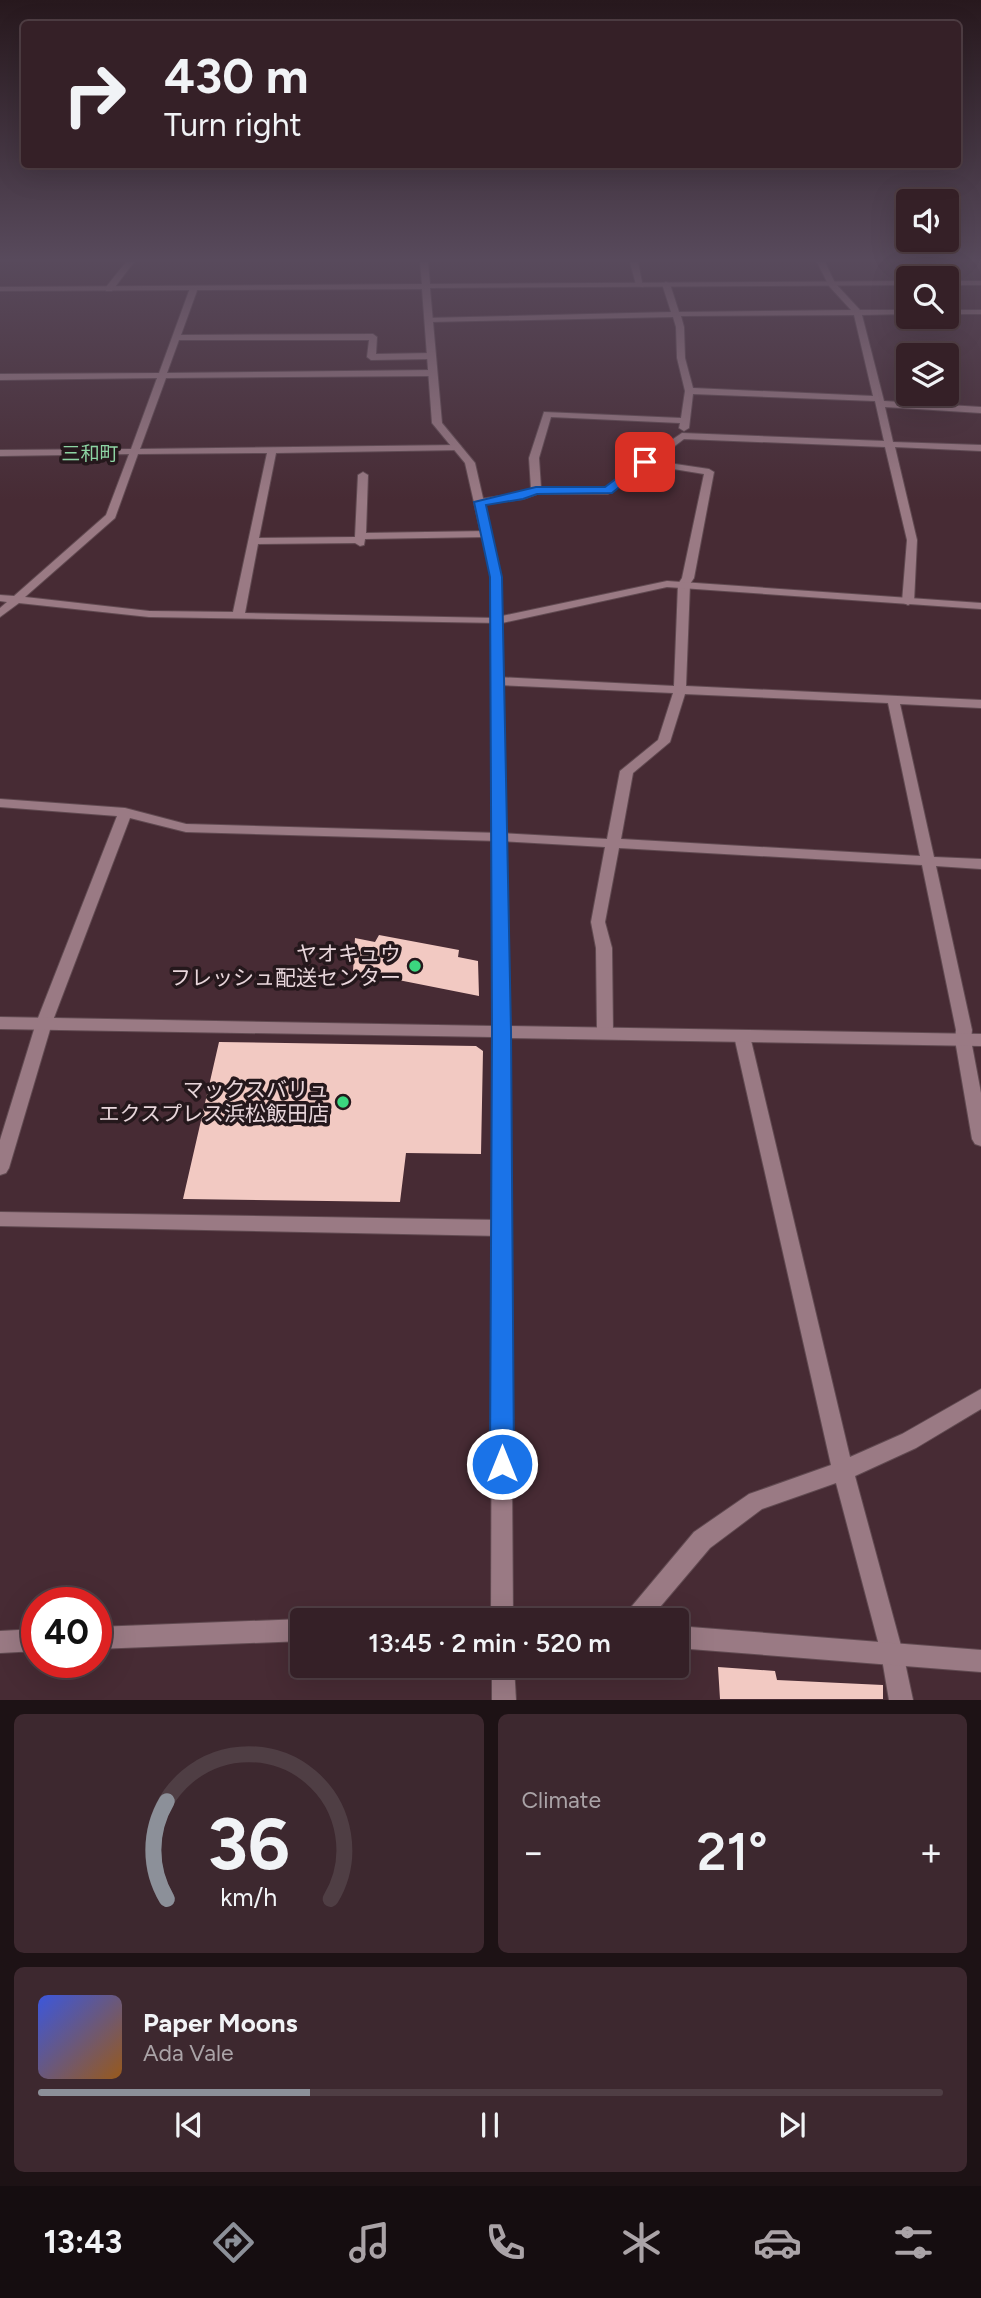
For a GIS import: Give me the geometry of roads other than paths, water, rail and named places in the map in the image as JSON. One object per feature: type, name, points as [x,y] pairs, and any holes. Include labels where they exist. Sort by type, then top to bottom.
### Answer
[{"type":"street","points":[[0,614],[111,516],[175,341]]},
{"type":"street","points":[[373,341],[371,357],[432,356]]},
{"type":"street","points":[[431,341],[437,423],[470,463],[496,577],[502,1031],[502,1608]]},
{"type":"street","points":[[681,341],[689,391],[682,436]]},
{"type":"street","points":[[865,341],[912,540],[908,602]]},
{"type":"street","points":[[0,377],[433,373]]},
{"type":"street","points":[[689,391],[981,410]]},
{"type":"street","points":[[536,491],[534,458],[547,414],[686,421]]},
{"type":"street","points":[[480,502],[523,496],[536,491],[608,491],[682,436],[981,448]]},
{"type":"street","points":[[0,453],[458,448]]},
{"type":"street","points":[[238,617],[272,450]]},
{"type":"street","points":[[605,1031],[604,948],[597,922],[615,844],[626,771],[664,742],[680,689],[684,583],[688,578],[709,472],[645,462]]},
{"type":"street","points":[[360,540],[363,475]]},
{"type":"street","points":[[253,541],[360,540],[486,534]]},
{"type":"street","points":[[0,598],[149,614],[496,621],[667,584],[684,583],[981,606]]},
{"type":"street","points":[[497,681],[981,704]]},
{"type":"street","points":[[893,699],[964,1030],[963,1040],[981,1139]]},
{"type":"street","points":[[0,803],[125,812],[186,828],[499,836],[981,863]]},
{"type":"street","points":[[0,1168],[44,1023],[125,812]]},
{"type":"street","points":[[0,1023],[605,1031],[981,1040]]},
{"type":"street","points":[[741,1036],[843,1471],[892,1653],[901,1699]]},
{"type":"street","points":[[0,1219],[501,1228]]},
{"type":"street","points":[[645,1608],[702,1540],[755,1501],[843,1471],[909,1441],[981,1398]]},
{"type":"street","points":[[112,1637],[290,1631]]},
{"type":"street","points":[[689,1638],[981,1661]]},
{"type":"street","points":[[0,1642],[21,1641]]},
{"type":"street","points":[[503,1678],[504,1699]]},
{"type":"place","name":"ヤオキュウ フレッシュ配送センター","points":[[415,966]]},
{"type":"place","name":"マックスバリュ エクスプレス浜松飯田店","points":[[343,1102]]},
{"type":"district","name":"三和町","points":[[90,453]]}]
